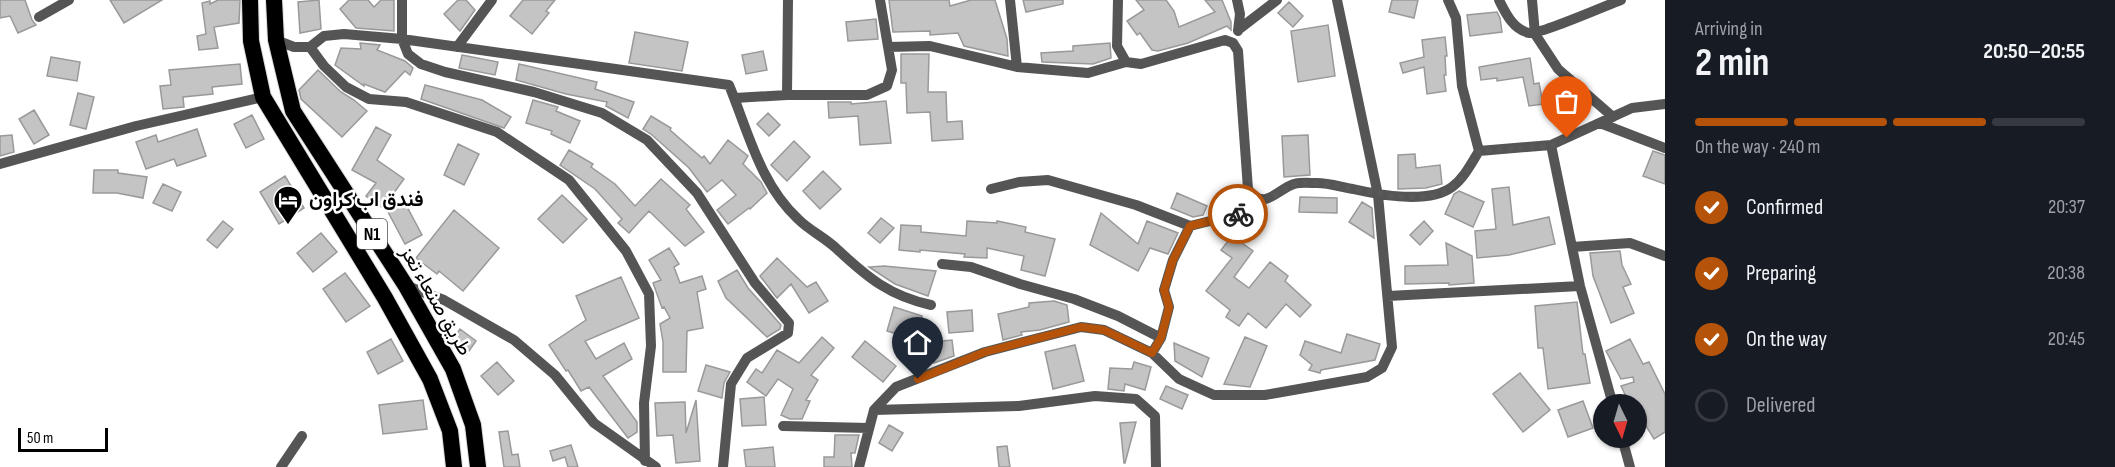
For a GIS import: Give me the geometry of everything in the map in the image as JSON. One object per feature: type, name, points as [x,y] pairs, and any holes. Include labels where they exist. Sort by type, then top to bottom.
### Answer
[{"type":"highway","name":"N1","points":[[250,0],[251,41],[263,97],[385,298],[430,380],[450,431],[454,467]]},
{"type":"highway","name":"طريق صنعاء تعز","points":[[274,0],[276,40],[293,111],[406,286],[453,369],[474,425],[478,467]]},
{"type":"highway","points":[[397,320],[418,309]]},
{"type":"street","points":[[39,17],[69,0]]},
{"type":"street","points":[[402,0],[402,39],[408,54],[421,64],[445,72],[534,92],[602,113],[647,140],[697,193],[755,284],[789,323],[788,333],[747,358],[731,384],[723,467]]},
{"type":"street","points":[[457,47],[492,0]]},
{"type":"street","points":[[787,95],[788,0]]},
{"type":"street","points":[[735,98],[787,95],[867,95],[886,86],[892,70],[880,0]]},
{"type":"street","points":[[1010,0],[1017,67]]},
{"type":"street","points":[[1118,0],[1117,46],[1126,62]]},
{"type":"street","points":[[1233,43],[1238,30],[1240,14],[1237,0]]},
{"type":"street","points":[[1238,30],[1276,0]]},
{"type":"street","points":[[859,467],[874,410],[896,387],[985,352],[1081,327],[1104,330],[1152,353],[1179,379],[1214,394],[1265,395],[1367,377],[1382,368],[1392,346],[1378,195],[1337,0]]},
{"type":"street","points":[[888,48],[930,46],[1017,67],[1088,73],[1126,62],[1141,64],[1225,40],[1233,43],[1238,51],[1248,189],[1253,196],[1269,199],[1277,192],[1295,184],[1320,183],[1378,195],[1430,196],[1451,188],[1467,172],[1479,151],[1462,86],[1456,18],[1448,0]]},
{"type":"street","points":[[1499,0],[1508,17],[1519,29],[1535,34],[1621,0]]},
{"type":"street","points":[[1532,0],[1535,34],[1558,69],[1613,117]]},
{"type":"street","points":[[276,40],[294,47],[310,47],[324,36],[344,34],[402,39],[729,85],[750,142],[772,186],[797,219],[835,247],[867,277],[908,300],[932,305]]},
{"type":"street","points":[[310,47],[324,66],[346,87],[369,99],[406,102],[497,132],[569,180],[626,251],[649,294],[651,346],[644,403],[651,464]]},
{"type":"street","points":[[0,164],[136,126],[263,97]]},
{"type":"street","points":[[1479,151],[1551,146],[1632,108],[1665,104]]},
{"type":"street","points":[[1600,123],[1665,148]]},
{"type":"street","points":[[1551,146],[1580,286],[1610,394]]},
{"type":"street","points":[[991,189],[1019,182],[1047,180],[1136,205],[1190,226],[1242,213],[1260,199]]},
{"type":"street","points":[[1152,353],[1161,338],[1169,307],[1164,290],[1173,260],[1190,226]]},
{"type":"street","points":[[1572,247],[1630,243],[1665,256]]},
{"type":"street","points":[[942,264],[971,267],[1074,299],[1118,316],[1161,338]]},
{"type":"street","points":[[406,286],[444,300],[514,340],[555,375],[594,423],[651,464]]},
{"type":"street","points":[[1388,296],[1580,286]]},
{"type":"street","points":[[874,410],[1019,406],[1095,396],[1136,399],[1155,416],[1156,467]]},
{"type":"street","points":[[783,426],[869,428]]},
{"type":"street","points":[[281,467],[302,436]]},
{"type":"street","points":[[1625,448],[1630,467]]},
{"type":"building","points":[[0,0],[25,0],[36,25],[18,33],[10,16],[0,18]]},
{"type":"building","points":[[110,0],[162,0],[124,23]]},
{"type":"building","points":[[218,0],[240,0],[239,23],[214,27],[218,48],[199,50],[197,36],[206,34],[202,3],[210,1],[210,4]]},
{"type":"building","points":[[319,0],[321,29],[300,33],[298,2]]},
{"type":"building","points":[[349,0],[368,0],[374,7],[381,0],[394,0],[394,31],[356,28],[340,9]]},
{"type":"building","points":[[458,0],[466,0],[475,10],[460,31],[444,14]]},
{"type":"building","points":[[523,0],[555,0],[546,11],[549,13],[532,34],[510,16]]},
{"type":"building","points":[[889,0],[949,0],[950,6],[971,0],[995,0],[1007,39],[1008,56],[964,46],[958,33],[930,35],[930,31],[893,32]]},
{"type":"building","points":[[1023,0],[1063,0],[1063,4],[1026,12]]},
{"type":"building","points":[[1136,0],[1166,0],[1174,11],[1179,27],[1215,12],[1205,0],[1222,0],[1231,22],[1231,30],[1227,26],[1188,43],[1158,51],[1152,50],[1140,33],[1137,35],[1127,21],[1144,10]]},
{"type":"building","points":[[1392,0],[1418,0],[1414,18],[1389,12]]},
{"type":"building","points":[[1289,2],[1303,16],[1293,27],[1278,13]]},
{"type":"building","points":[[1497,12],[1502,32],[1470,36],[1467,15]]},
{"type":"building","points":[[876,19],[878,39],[848,41],[846,22]]},
{"type":"building","points":[[1328,25],[1335,76],[1298,82],[1291,31]]},
{"type":"building","points":[[635,32],[688,42],[682,71],[629,63]]},
{"type":"building","points":[[1445,37],[1446,91],[1427,94],[1424,67],[1403,73],[1400,63],[1424,57],[1422,40]]},
{"type":"building","points":[[360,43],[380,45],[377,50],[405,61],[413,68],[410,75],[405,71],[385,92],[364,84],[364,86],[335,65],[341,48],[361,49]]},
{"type":"building","points":[[1110,43],[1111,58],[1093,64],[1042,62],[1041,53],[1073,51],[1073,46]]},
{"type":"building","points":[[763,51],[767,70],[746,74],[742,55]]},
{"type":"building","points":[[901,54],[929,54],[928,92],[946,92],[947,122],[962,121],[963,139],[932,141],[930,112],[907,113],[906,83],[901,83]]},
{"type":"building","points":[[462,55],[498,62],[495,75],[459,68]]},
{"type":"building","points":[[51,57],[80,62],[77,81],[47,76]]},
{"type":"building","points":[[1530,58],[1534,84],[1539,83],[1543,104],[1529,106],[1523,77],[1497,81],[1497,78],[1481,80],[1479,67]]},
{"type":"building","points":[[240,64],[242,84],[212,87],[213,94],[183,97],[184,107],[163,109],[160,86],[171,85],[169,70]]},
{"type":"building","points":[[519,64],[597,82],[595,89],[634,102],[628,118],[606,106],[607,102],[566,94],[516,80]]},
{"type":"building","points":[[318,70],[341,92],[367,111],[342,137],[301,99],[299,90]]},
{"type":"building","points":[[425,85],[482,100],[511,117],[504,128],[421,99]]},
{"type":"building","points":[[78,93],[94,97],[86,129],[70,125]]},
{"type":"building","points":[[533,100],[558,107],[556,111],[580,121],[570,143],[551,134],[552,131],[526,123]]},
{"type":"building","points":[[886,101],[891,143],[860,145],[858,116],[829,118],[828,102],[851,102],[851,104]]},
{"type":"building","points":[[34,110],[49,135],[34,144],[19,119]]},
{"type":"building","points":[[768,113],[780,125],[769,136],[757,124]]},
{"type":"building","points":[[252,115],[264,139],[246,148],[234,124]]},
{"type":"building","points":[[651,116],[671,128],[670,130],[702,158],[704,156],[710,164],[728,140],[748,156],[743,164],[761,182],[767,193],[750,209],[728,224],[717,210],[736,195],[722,180],[707,192],[689,168],[643,129]]},
{"type":"building","points":[[376,127],[391,135],[377,160],[404,179],[383,208],[366,196],[376,183],[352,170]]},
{"type":"building","points":[[197,129],[206,156],[177,166],[174,159],[146,169],[136,142],[156,135],[158,142]]},
{"type":"building","points":[[12,135],[14,152],[0,156],[0,136]]},
{"type":"building","points":[[1308,135],[1310,175],[1284,177],[1282,136]]},
{"type":"building","points":[[794,141],[810,157],[787,181],[771,165]]},
{"type":"building","points":[[458,144],[479,154],[464,185],[444,175]]},
{"type":"building","points":[[569,150],[593,164],[591,167],[615,184],[635,206],[661,179],[690,205],[686,209],[704,232],[685,246],[649,211],[629,233],[618,223],[622,219],[595,189],[560,165]]},
{"type":"building","points":[[1653,151],[1665,155],[1665,184],[1643,176]]},
{"type":"building","points":[[1415,154],[1416,168],[1440,165],[1442,184],[1426,188],[1398,189],[1398,155]]},
{"type":"building","points":[[94,170],[118,170],[118,173],[147,177],[143,198],[117,193],[93,193]]},
{"type":"building","points":[[823,171],[841,189],[820,209],[803,191]]},
{"type":"building","points":[[285,176],[304,208],[279,224],[260,192]]},
{"type":"building","points":[[163,184],[181,192],[172,211],[153,203]]},
{"type":"building","points":[[1509,187],[1513,225],[1549,217],[1555,244],[1509,255],[1477,258],[1475,231],[1496,229],[1492,189]]},
{"type":"building","points":[[1459,191],[1484,202],[1473,227],[1445,214],[1454,194]]},
{"type":"building","points":[[1177,193],[1207,206],[1203,215],[1193,217],[1171,208]]},
{"type":"building","points":[[562,195],[587,219],[563,243],[538,219]]},
{"type":"building","points":[[1300,197],[1337,198],[1337,213],[1299,212]]},
{"type":"building","points":[[404,201],[422,235],[405,244],[387,210]]},
{"type":"building","points":[[1362,202],[1372,208],[1374,238],[1349,222]]},
{"type":"building","points":[[454,210],[499,248],[463,291],[439,271],[437,274],[416,258]]},
{"type":"building","points":[[1101,213],[1138,244],[1147,221],[1178,233],[1168,254],[1150,248],[1138,271],[1090,245]]},
{"type":"building","points":[[881,218],[894,228],[880,243],[868,233]]},
{"type":"building","points":[[223,221],[233,229],[217,248],[207,240]]},
{"type":"building","points":[[967,221],[997,223],[997,221],[1026,227],[1025,232],[1055,239],[1045,276],[1021,270],[1024,256],[987,248],[987,258],[964,257],[965,254],[899,250],[901,225],[921,226],[921,232],[966,236]]},
{"type":"building","points":[[1424,221],[1433,231],[1420,245],[1410,235]]},
{"type":"building","points":[[321,233],[337,252],[313,272],[297,253]]},
{"type":"building","points":[[1232,236],[1253,251],[1234,277],[1249,288],[1270,262],[1288,276],[1285,281],[1311,305],[1300,317],[1286,304],[1266,328],[1248,313],[1239,326],[1226,317],[1230,310],[1206,291],[1232,258],[1221,250]]},
{"type":"building","points":[[1446,243],[1472,256],[1474,283],[1405,284],[1405,266],[1448,265]]},
{"type":"building","points":[[669,248],[679,264],[674,267],[680,283],[702,276],[706,289],[697,292],[703,328],[687,331],[686,372],[663,372],[663,342],[660,324],[670,318],[664,307],[662,308],[653,283],[661,280],[649,260]]},
{"type":"building","points":[[1620,251],[1622,265],[1631,284],[1623,287],[1634,313],[1611,323],[1593,276],[1590,253]]},
{"type":"building","points":[[777,258],[807,287],[816,282],[828,301],[809,313],[791,284],[777,298],[760,276]]},
{"type":"building","points":[[884,266],[936,271],[928,296],[895,284],[869,267]]},
{"type":"building","points":[[737,270],[748,288],[781,325],[780,329],[767,337],[726,298],[718,281]]},
{"type":"building","points":[[345,273],[370,306],[346,322],[323,289]]},
{"type":"building","points":[[621,277],[639,318],[585,341],[596,359],[624,343],[632,359],[603,376],[637,422],[637,432],[628,438],[589,387],[581,391],[549,345],[586,320],[576,296]]},
{"type":"building","points":[[1054,301],[1067,305],[1069,322],[1040,330],[1021,332],[1022,335],[1003,340],[998,314],[1029,307],[1029,303]]},
{"type":"building","points":[[1577,302],[1583,354],[1585,354],[1590,383],[1548,389],[1543,348],[1538,348],[1535,306]]},
{"type":"building","points":[[894,307],[922,316],[914,339],[887,331]]},
{"type":"building","points":[[972,310],[973,331],[949,333],[947,312]]},
{"type":"building","points":[[460,329],[476,341],[469,351],[453,339]]},
{"type":"building","points":[[1347,334],[1380,344],[1375,360],[1321,370],[1320,373],[1309,370],[1312,365],[1300,355],[1305,341],[1341,353]]},
{"type":"building","points":[[822,337],[834,348],[811,375],[818,380],[806,400],[810,401],[802,419],[790,419],[781,415],[793,389],[778,379],[766,396],[747,382],[756,369],[762,373],[777,350],[799,363]]},
{"type":"building","points":[[1245,337],[1267,346],[1250,387],[1224,384]]},
{"type":"building","points":[[391,339],[403,361],[378,374],[367,352]]},
{"type":"building","points":[[1630,339],[1643,364],[1649,362],[1665,394],[1665,432],[1654,439],[1647,428],[1647,394],[1625,394],[1621,386],[1634,382],[1633,377],[1621,379],[1606,351]]},
{"type":"building","points":[[952,340],[954,356],[934,363],[932,342]]},
{"type":"building","points":[[865,341],[896,366],[883,382],[852,357]]},
{"type":"building","points":[[1174,343],[1209,358],[1202,377],[1175,361]]},
{"type":"building","points":[[1075,345],[1084,381],[1053,389],[1045,352]]},
{"type":"building","points":[[497,362],[514,381],[498,395],[481,376]]},
{"type":"building","points":[[1134,362],[1151,367],[1145,390],[1125,384],[1124,391],[1108,389],[1110,368],[1132,369]]},
{"type":"building","points":[[706,365],[730,372],[724,383],[722,398],[698,391]]},
{"type":"building","points":[[1520,373],[1550,410],[1523,432],[1493,394]]},
{"type":"building","points":[[1166,386],[1188,395],[1182,409],[1160,399]]},
{"type":"building","points":[[764,397],[766,425],[742,426],[740,399]]},
{"type":"building","points":[[423,400],[427,429],[383,434],[379,405]]},
{"type":"building","points":[[696,400],[700,461],[676,463],[673,435],[657,436],[655,403],[685,402],[686,433]]},
{"type":"building","points":[[1583,401],[1593,428],[1568,437],[1558,410]]},
{"type":"building","points":[[1136,422],[1125,463],[1124,463],[1120,423]]},
{"type":"building","points":[[889,425],[903,433],[892,451],[879,443]]},
{"type":"building","points":[[508,431],[512,455],[518,454],[520,467],[504,467],[499,432]]},
{"type":"building","points":[[835,435],[859,435],[855,453],[851,453],[852,467],[824,467],[824,457],[834,457]]},
{"type":"building","points":[[571,445],[578,467],[568,467],[565,457],[553,461],[550,451]]},
{"type":"building","points":[[1007,446],[1010,467],[999,467],[997,447]]},
{"type":"building","points":[[773,447],[775,467],[746,467],[744,450]]},
{"type":"way so far","points":[[1238,214],[1260,199],[1269,199],[1277,192],[1295,184],[1320,183],[1378,195],[1430,196],[1451,188],[1467,172],[1479,151],[1551,146],[1567,138]]},
{"type":"place","name":"فندق اب كراون","points":[[288,226]]},
{"type":"route","points":[[918,379],[985,352],[1081,327],[1104,330],[1152,353],[1161,338],[1169,307],[1164,290],[1173,260],[1190,226],[1238,214]]}]
